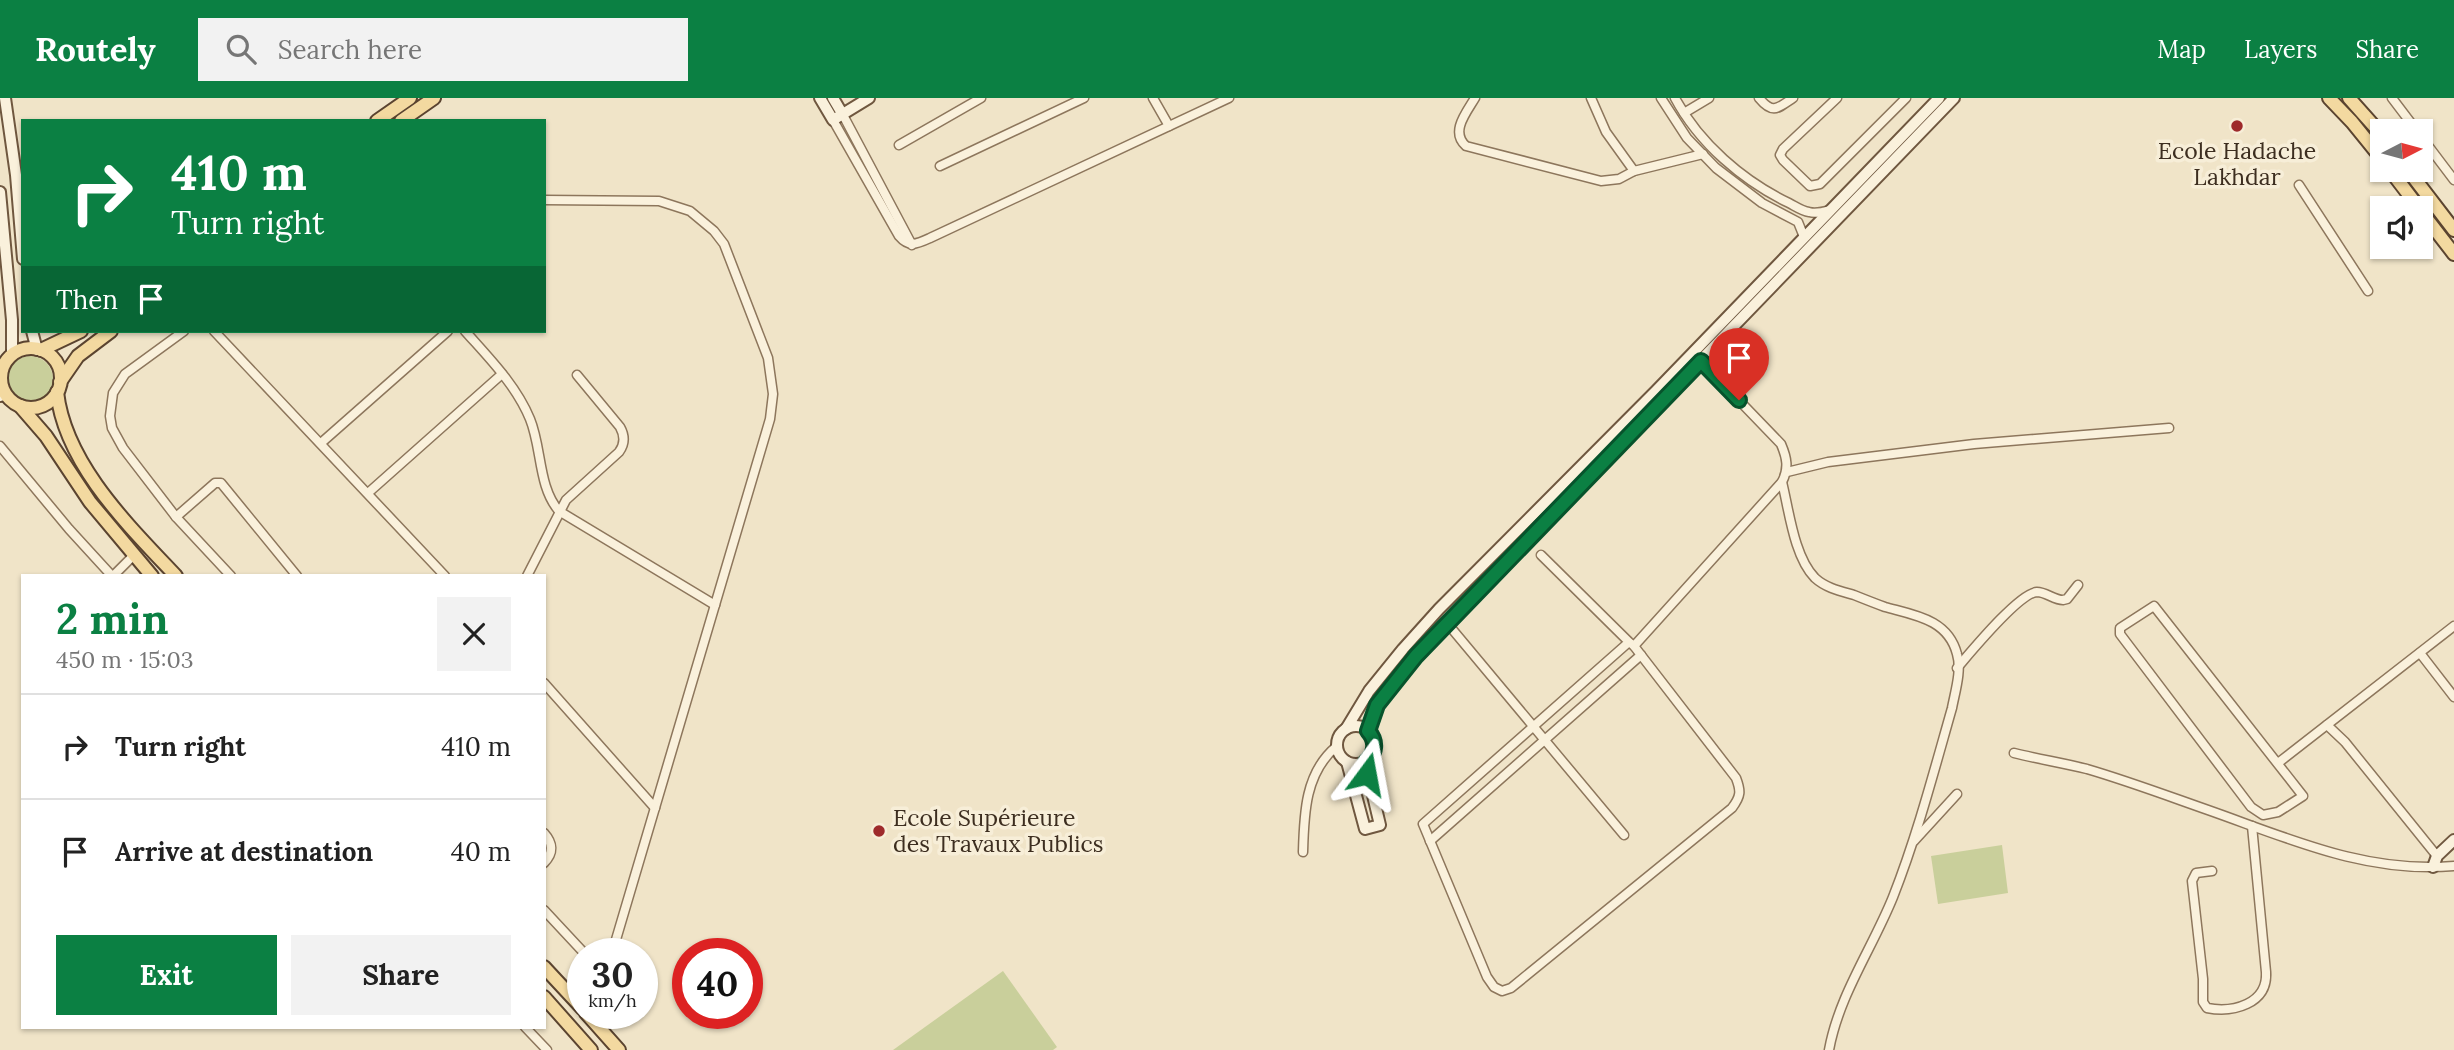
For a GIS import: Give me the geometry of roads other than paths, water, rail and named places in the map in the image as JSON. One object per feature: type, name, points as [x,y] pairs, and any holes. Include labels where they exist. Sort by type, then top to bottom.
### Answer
[{"type":"main road","points":[[380,119],[410,98]]},
{"type":"main road","points":[[404,119],[434,98]]},
{"type":"main road","points":[[2329,98],[2370,144]]},
{"type":"main road","points":[[2349,98],[2370,122]]},
{"type":"main road","points":[[2399,182],[2410,196]]},
{"type":"main road","points":[[2418,182],[2454,230]]},
{"type":"main road","points":[[2433,226],[2454,254]]},
{"type":"main road","points":[[39,350],[77,333]]},
{"type":"main road","points":[[19,406],[34,408],[47,403],[78,356],[108,333]]},
{"type":"main road","points":[[150,574],[90,502],[52,445],[19,406],[3,395],[2,371],[12,355],[23,349],[39,350],[51,356],[57,366],[61,416],[68,438],[101,491],[174,574]]},
{"type":"main road","points":[[52,445],[68,438]]},
{"type":"main road","points":[[546,969],[567,992]]},
{"type":"main road","points":[[546,999],[592,1050]]},
{"type":"main road","points":[[600,1029],[619,1050]]},
{"type":"street","points":[[5,98],[13,141],[21,235]]},
{"type":"street","points":[[820,98],[838,118],[912,245],[930,239],[1229,98]]},
{"type":"street","points":[[833,98],[838,118]]},
{"type":"street","points":[[838,118],[869,98]]},
{"type":"street","points":[[899,145],[981,98]]},
{"type":"street","points":[[940,166],[1084,98]]},
{"type":"street","points":[[1153,98],[1169,126]]},
{"type":"street","points":[[1475,98],[1459,132],[1462,143],[1466,146],[1601,181],[1619,179],[1634,171],[1703,153]]},
{"type":"street","points":[[1591,98],[1606,132],[1634,171]]},
{"type":"street","points":[[1661,98],[1681,130],[1703,153],[1762,203],[1797,222],[1804,237]]},
{"type":"street","points":[[1675,98],[1709,144],[1754,182],[1807,212],[1830,210]]},
{"type":"street","points":[[1684,113],[1709,98]]},
{"type":"street","points":[[1759,98],[1772,109],[1793,98]]},
{"type":"street","points":[[1837,98],[1783,149],[1780,155],[1810,186],[1820,184],[1906,98]]},
{"type":"street","points":[[1303,852],[1309,788],[1322,761],[1337,746],[1341,734],[1369,691],[1403,649],[1938,98]]},
{"type":"street","points":[[1368,731],[1377,705],[1416,656],[1954,98]]},
{"type":"street","points":[[2392,98],[2408,119]]},
{"type":"street","points":[[2433,152],[2454,180]]},
{"type":"street","points":[[2299,185],[2368,291]]},
{"type":"street","points":[[0,192],[11,309],[12,355]]},
{"type":"street","points":[[546,200],[659,201],[675,204],[703,220],[724,244],[768,358],[773,394],[770,419],[617,938]]},
{"type":"street","points":[[11,309],[21,307]]},
{"type":"street","points":[[33,333],[39,350]]},
{"type":"street","points":[[181,333],[125,374],[118,383],[110,405],[110,416],[117,438],[176,517],[230,574]]},
{"type":"street","points":[[216,333],[444,574]]},
{"type":"street","points":[[321,443],[446,333]]},
{"type":"street","points":[[468,333],[502,373],[529,417],[550,498],[559,511],[715,605]]},
{"type":"street","points":[[1541,555],[1632,644],[1736,778],[1741,790],[1739,799],[1732,808],[1511,988],[1502,991],[1494,987],[1487,977],[1423,824],[1632,644],[1782,482],[1787,472],[1787,462],[1781,444],[1701,361]]},
{"type":"street","points":[[368,494],[502,373]]},
{"type":"street","points":[[528,574],[559,511],[570,495],[619,452],[624,439],[620,427],[577,376]]},
{"type":"street","points":[[1787,472],[1828,462],[1974,444],[2169,428]]},
{"type":"street","points":[[0,446],[110,574]]},
{"type":"street","points":[[1782,482],[1798,550],[1813,576],[1824,586],[1936,623],[1947,635],[1958,655],[1952,708],[1911,844],[1892,900],[1843,1003],[1832,1032],[1829,1050]]},
{"type":"street","points":[[176,517],[215,483],[220,484],[296,574]]},
{"type":"street","points":[[114,574],[133,556]]},
{"type":"street","points":[[1957,668],[2027,596],[2040,592],[2063,600],[2078,584]]},
{"type":"street","points":[[2154,606],[2278,763],[2303,796],[2278,812],[2263,815],[2251,807],[2222,770],[2122,638],[2120,628],[2154,606]]},
{"type":"street","points":[[1447,623],[1623,835]]},
{"type":"street","points":[[2278,763],[2454,626]]},
{"type":"street","points":[[2420,653],[2454,697]]},
{"type":"street","points":[[1430,841],[1641,655]]},
{"type":"street","points":[[546,685],[656,808]]},
{"type":"street","points":[[2327,725],[2345,742],[2437,856]]},
{"type":"street","points":[[1337,746],[1342,758],[1353,764],[1366,762],[1373,753],[1375,747],[1368,731],[1357,726],[1346,729]]},
{"type":"street","points":[[2014,753],[2122,780],[2351,859],[2433,867],[2454,866]]},
{"type":"street","points":[[1347,762],[1365,829],[1380,825],[1366,762]]},
{"type":"street","points":[[1911,844],[1956,794]]},
{"type":"street","points":[[2212,871],[2196,873],[2192,881],[2203,1002],[2207,1008],[2215,1009],[2252,1002],[2260,996],[2265,986],[2266,972],[2252,826]]},
{"type":"street","points":[[546,836],[552,847],[546,861]]},
{"type":"street","points":[[2433,867],[2437,856],[2454,840]]},
{"type":"street","points":[[546,912],[570,938]]},
{"type":"street","points":[[527,1029],[547,1050]]},
{"type":"place","name":"Ecole Hadache Lakhdar","points":[[2237,126]]},
{"type":"place","name":"Ecole Supérieure des Travaux Publics","points":[[879,831]]}]
